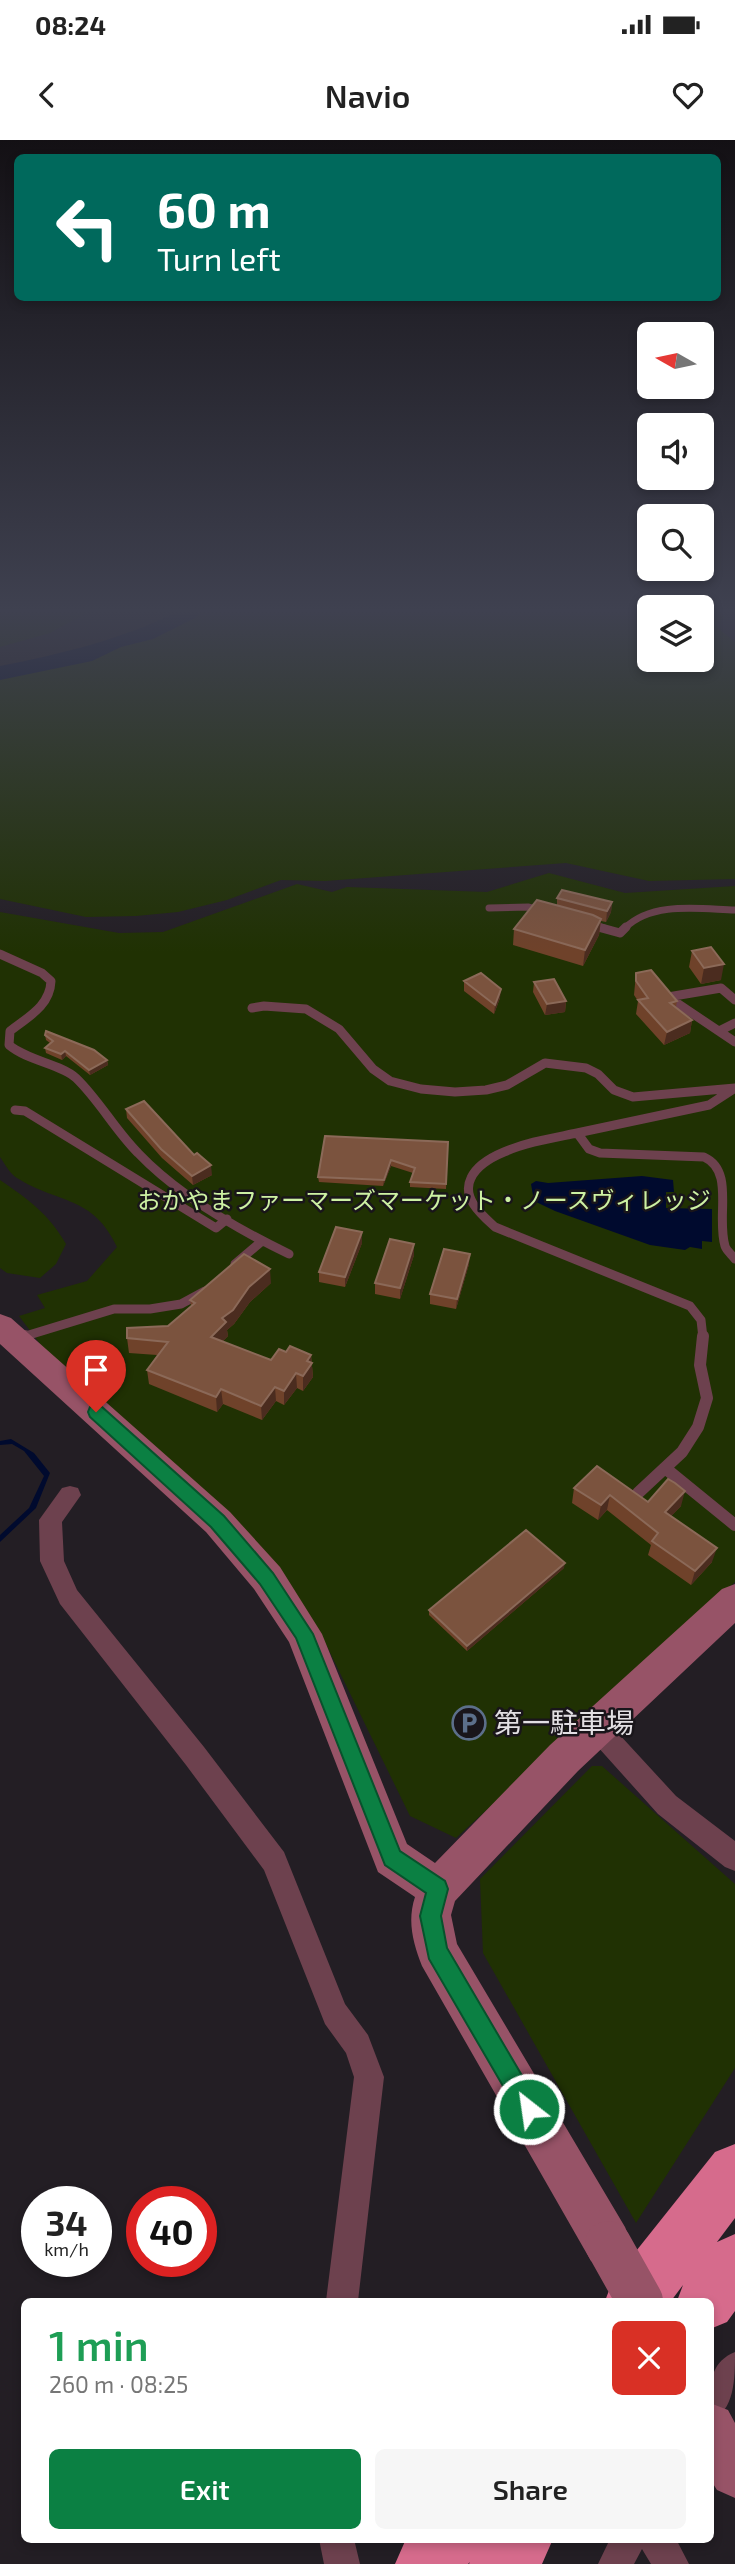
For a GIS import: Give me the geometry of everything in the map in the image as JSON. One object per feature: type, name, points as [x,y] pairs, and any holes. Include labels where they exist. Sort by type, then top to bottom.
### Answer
[{"type":"highway","points":[[636,2298],[735,2172]]},
{"type":"highway","points":[[708,2298],[735,2263]]},
{"type":"highway","points":[[427,2564],[444,2543]]},
{"type":"highway","points":[[501,2564],[518,2543]]},
{"type":"street","points":[[8,1333],[218,1522],[267,1578],[304,1634],[393,1858],[438,1889]]},
{"type":"street","points":[[70,1495],[50,1520],[52,1561],[68,1597],[195,1756],[274,1861],[335,2014],[358,2045],[369,2077],[342,2298]]},
{"type":"street","points":[[638,2298],[437,1951],[430,1916],[438,1889],[462,1860],[597,1728],[735,1600]]},
{"type":"street","points":[[597,1728],[667,1805],[735,1858]]},
{"type":"street","points":[[714,2400],[735,2368]]},
{"type":"street","points":[[714,2434],[735,2472]]},
{"type":"street","points":[[337,2543],[342,2564]]},
{"type":"street","points":[[615,2564],[626,2543]]},
{"type":"street","points":[[658,2543],[671,2564]]},
{"type":"lane","points":[[489,908],[528,907],[554,914]]},
{"type":"lane","points":[[580,922],[620,933],[635,917],[656,911],[735,910]]},
{"type":"lane","points":[[1,951],[42,973],[51,981],[52,994],[45,1004],[10,1031],[9,1045],[21,1055],[74,1076],[135,1150],[166,1181],[262,1241],[289,1254]]},
{"type":"lane","points":[[735,1000],[721,988],[668,997],[735,1042]]},
{"type":"lane","points":[[252,1008],[264,1006],[306,1009],[339,1028],[373,1069],[390,1081],[421,1089],[455,1092],[486,1090],[508,1085],[545,1063],[586,1068],[598,1074],[614,1090],[633,1097],[735,1088]]},
{"type":"lane","points":[[719,1031],[735,1023]]},
{"type":"lane","points":[[638,1493],[693,1441],[708,1395],[699,1363],[705,1333],[703,1320],[690,1306],[495,1227],[475,1211],[468,1188],[476,1169],[494,1154],[522,1145],[709,1105],[735,1088]]},
{"type":"lane","points":[[15,1110],[25,1111],[216,1228],[227,1219]]},
{"type":"lane","points":[[578,1134],[589,1149],[600,1153],[704,1157],[716,1161],[723,1168],[726,1177],[725,1246],[735,1259]]},
{"type":"lane","points":[[223,1275],[262,1241]]},
{"type":"lane","points":[[8,1333],[114,1309],[150,1309],[181,1304],[214,1283]]},
{"type":"lane","points":[[665,1468],[735,1525]]},
{"type":"green space","points":[[0,726],[735,726],[735,879],[649,881],[566,863],[325,881],[281,880],[227,900],[178,912],[86,917],[0,899]]},
{"type":"green space","name":"おかやまファーマーズマーケット・ノースヴィレッジ","points":[[549,873],[625,893],[735,886],[735,1582],[456,1838],[410,1816],[320,1632],[44,1349],[19,1316],[45,1308],[37,1295],[87,1281],[117,1247],[107,1230],[86,1209],[17,1178],[0,1157],[0,912],[119,933],[163,932],[297,884],[332,892],[347,887],[487,892]]},
{"type":"green space","points":[[0,1180],[37,1208],[66,1244],[56,1264],[40,1278],[7,1273],[0,1268]]},
{"type":"green space","points":[[592,1766],[602,1766],[735,1884],[735,2068],[636,2223],[483,1953],[480,1879]]},
{"type":"water","points":[[642,1176],[673,1180],[674,1192],[666,1192],[666,1208],[712,1209],[712,1242],[702,1241],[702,1249],[690,1247],[685,1250],[650,1245],[534,1201],[531,1184],[536,1181],[548,1183]]},
{"type":"water","points":[[11,1439],[34,1453],[50,1473],[36,1508],[0,1542],[0,1535],[29,1508],[44,1476],[24,1451],[12,1444],[0,1445],[0,1441]]},
{"type":"building","points":[[562,890],[612,902],[607,911],[557,898]]},
{"type":"building","points":[[537,900],[601,919],[585,950],[514,929]]},
{"type":"building","points":[[711,947],[724,964],[704,968],[692,951]]},
{"type":"building","points":[[651,970],[677,1001],[670,1003],[692,1020],[667,1032],[638,1000],[648,998],[636,981],[636,973]]},
{"type":"building","points":[[481,973],[501,989],[495,1005],[464,981]]},
{"type":"building","points":[[554,979],[566,1001],[547,1004],[534,982]]},
{"type":"building","points":[[46,1031],[94,1050],[107,1060],[89,1070],[65,1051],[61,1054],[45,1048],[53,1041],[45,1035]]},
{"type":"building","points":[[144,1101],[194,1155],[197,1153],[211,1165],[192,1176],[161,1149],[126,1109]]},
{"type":"building","points":[[325,1136],[448,1142],[446,1184],[410,1182],[415,1168],[391,1160],[384,1180],[318,1177]]},
{"type":"building","points":[[336,1227],[362,1232],[345,1277],[319,1272]]},
{"type":"building","points":[[390,1239],[414,1244],[400,1288],[375,1283]]},
{"type":"building","points":[[444,1249],[470,1254],[457,1299],[430,1294]]},
{"type":"building","points":[[244,1254],[270,1269],[249,1287],[233,1310],[222,1318],[226,1322],[211,1337],[271,1360],[279,1349],[286,1352],[290,1346],[311,1355],[307,1361],[312,1363],[303,1376],[296,1373],[284,1391],[275,1387],[261,1406],[221,1389],[216,1397],[147,1370],[168,1342],[127,1338],[127,1328],[168,1326],[195,1303],[190,1300]]},
{"type":"building","points":[[597,1466],[648,1502],[668,1479],[675,1483],[685,1491],[665,1512],[717,1548],[695,1571],[652,1541],[658,1533],[610,1495],[601,1505],[574,1488]]},
{"type":"building","points":[[526,1530],[565,1563],[467,1646],[429,1610]]},
{"type":"place","name":"第一駐車場","points":[[469,1723]]},
{"type":"route","points":[[96,1412],[218,1522],[267,1578],[304,1634],[393,1858],[438,1889],[430,1916],[437,1951],[529,2109]]}]
